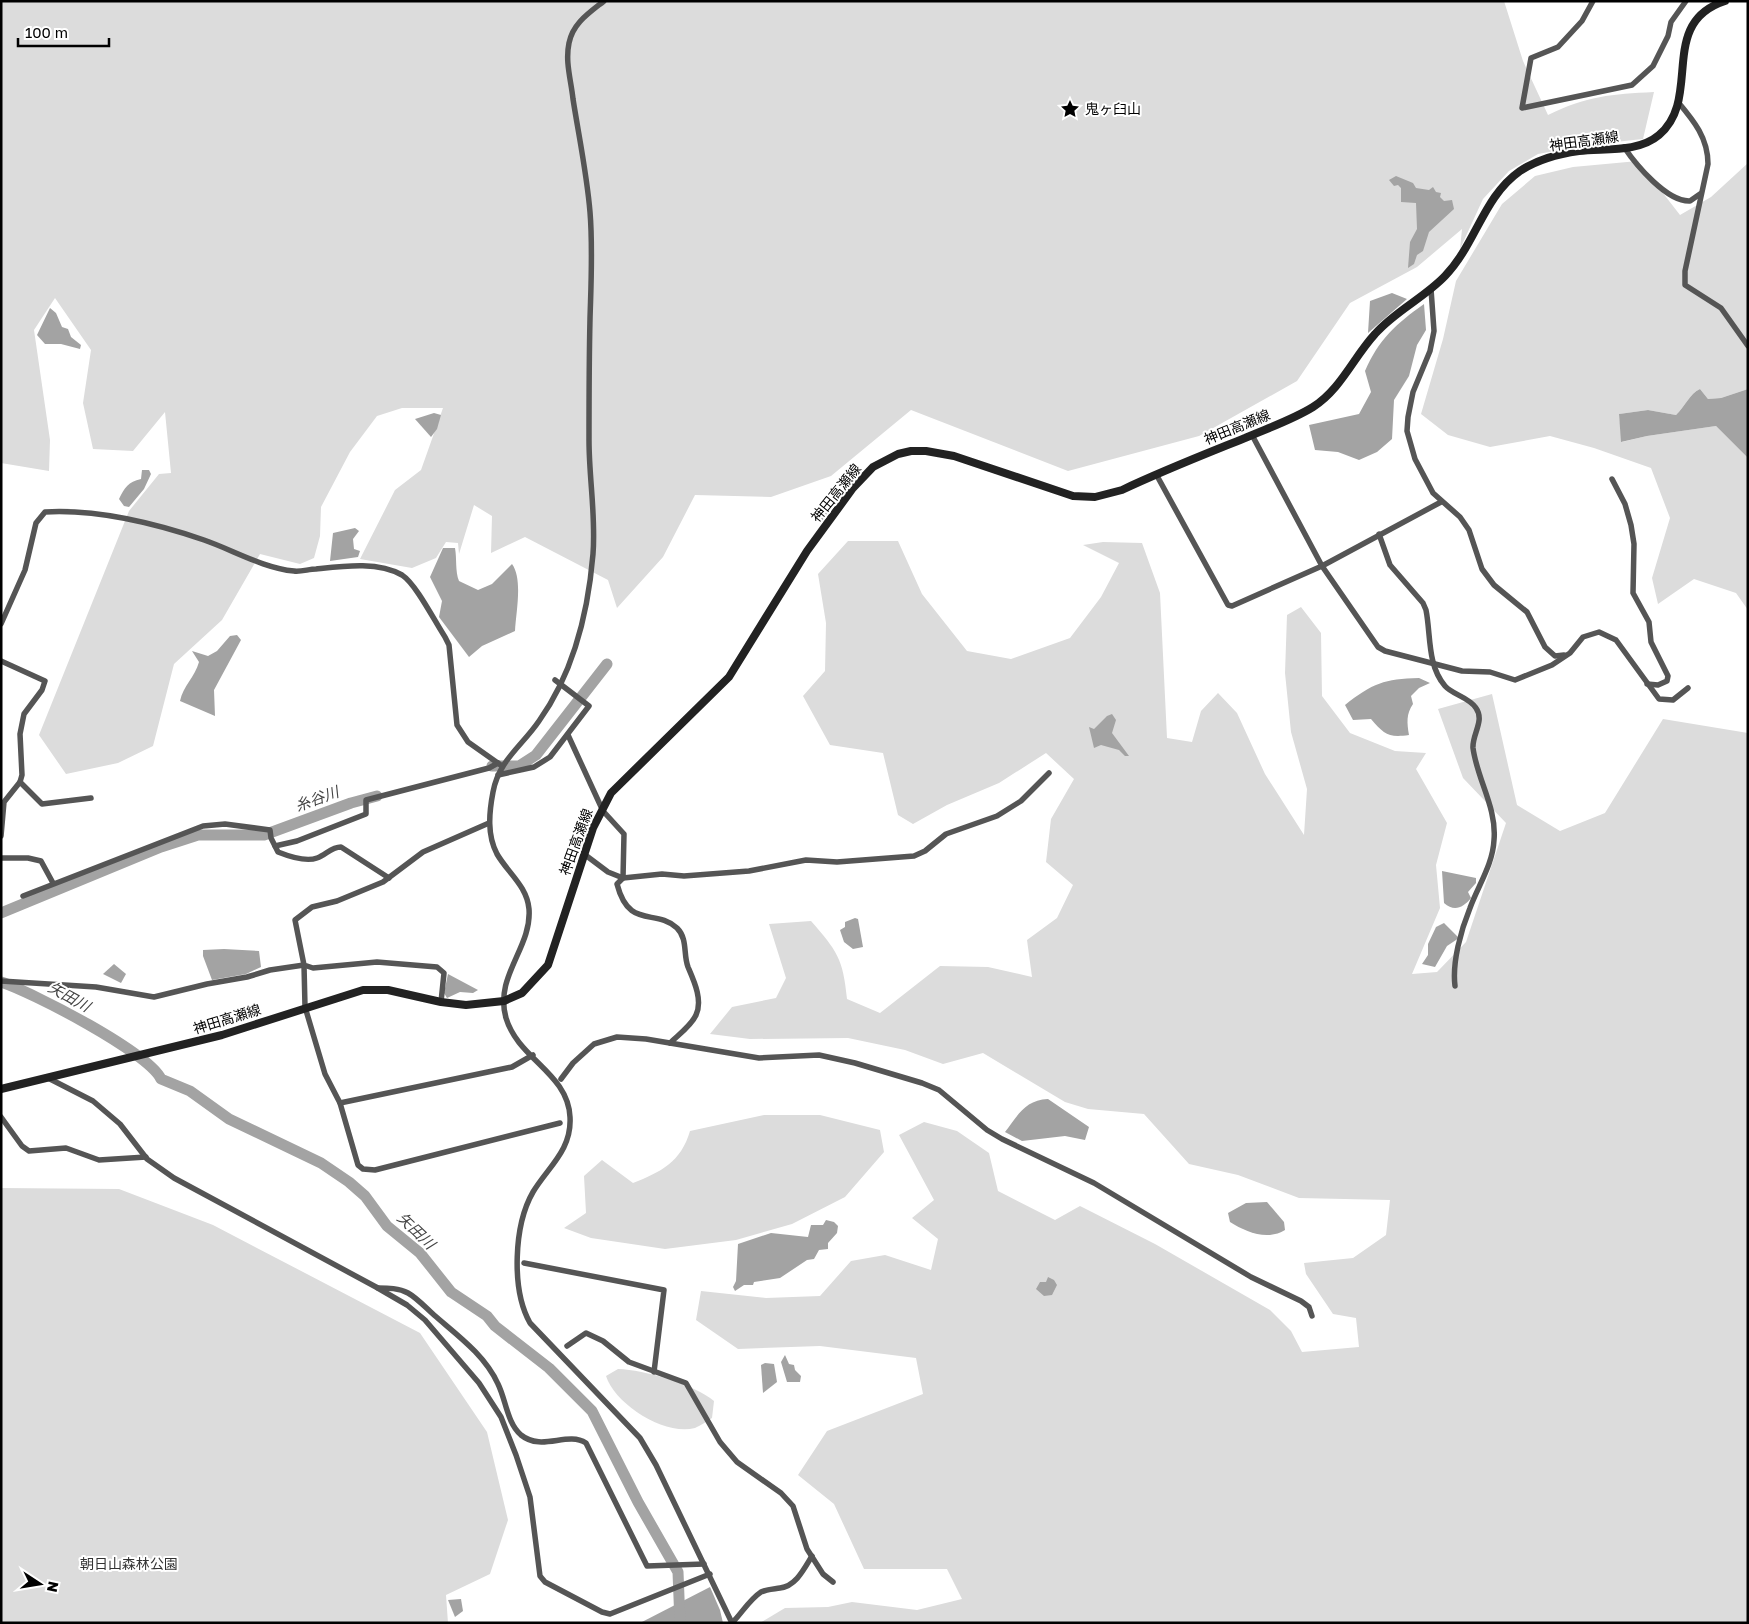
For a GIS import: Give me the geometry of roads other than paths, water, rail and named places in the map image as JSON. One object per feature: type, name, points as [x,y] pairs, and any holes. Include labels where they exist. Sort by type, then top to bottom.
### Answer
[{"type":"main road","name":"神田高瀬線","points":[[2,1087],[48,1078],[214,1037],[363,990],[388,990],[441,1002],[466,1005],[504,1000],[522,993],[548,965],[584,854],[601,809],[621,781],[729,677],[812,544],[853,488],[873,467],[885,460],[911,451],[940,452],[1038,486],[1083,498],[1108,494],[1302,414],[1324,399],[1342,379],[1374,335],[1392,317],[1431,289],[1453,268],[1500,190],[1520,172],[1554,156],[1624,148],[1647,142],[1658,136],[1673,117],[1678,102],[1684,51],[1691,26],[1710,8],[1725,1]]},
{"type":"street","points":[[275,846],[297,842],[366,814],[366,800],[500,764],[537,725],[570,666],[583,624],[593,556],[594,525],[589,445],[592,253],[590,210],[567,60],[574,27],[604,1]]},
{"type":"street","points":[[1594,1],[1582,21],[1558,47],[1530,58],[1522,108],[1632,85],[1653,66],[1668,36],[1671,22],[1684,2]]},
{"type":"street","points":[[1678,102],[1696,124],[1708,148],[1708,164],[1685,271],[1685,285],[1721,308],[1748,346]]},
{"type":"street","points":[[1624,148],[1650,178],[1679,200],[1690,201],[1697,198],[1702,192]]},
{"type":"street","points":[[1431,289],[1434,331],[1430,351],[1413,392],[1408,430],[1415,458],[1423,476],[1441,502],[1460,517],[1469,530],[1482,568],[1494,585],[1527,612],[1544,647],[1555,656],[1570,653]]},
{"type":"street","points":[[1252,435],[1322,566],[1378,647],[1385,651],[1462,671],[1490,672],[1515,680],[1552,665],[1570,653],[1583,637],[1599,632],[1607,634],[1626,653],[1659,699],[1676,698],[1688,688]]},
{"type":"street","points":[[1156,474],[1228,605],[1232,606],[1322,566],[1441,502]]},
{"type":"street","points":[[1612,479],[1625,504],[1631,525],[1634,544],[1633,593],[1649,622],[1651,642],[1668,676],[1667,681],[1663,684],[1647,684]]},
{"type":"street","points":[[1,624],[25,570],[36,523],[45,512],[74,511],[117,517],[204,540],[243,556],[295,572],[318,568],[380,566],[401,575],[410,582],[445,637],[449,645],[457,725],[468,742],[500,764]]},
{"type":"street","points":[[1379,534],[1390,565],[1423,603],[1426,610],[1433,663],[1446,687],[1476,708],[1480,718],[1473,746],[1492,818],[1495,839],[1487,868],[1466,918],[1456,962],[1456,986]]},
{"type":"street","points":[[1,661],[46,681],[42,690],[24,714],[20,734],[22,776],[20,782],[4,798],[1,836]]},
{"type":"street","points":[[498,775],[534,767],[550,757],[588,706],[555,680]]},
{"type":"street","points":[[568,735],[601,809],[624,834],[622,878],[617,884],[626,906],[645,917],[672,925],[684,938],[688,968],[697,990],[698,1006],[696,1015],[670,1043]]},
{"type":"street","points":[[500,764],[492,794],[489,823],[492,842],[498,856],[523,890],[529,914],[527,927],[502,996],[511,1030],[564,1092],[569,1107],[570,1125],[563,1152],[540,1181],[526,1206],[520,1238],[520,1300],[524,1312],[534,1328],[640,1438],[710,1574],[732,1623],[758,1594],[764,1590],[785,1587],[796,1579],[812,1556]]},
{"type":"street","points":[[584,854],[608,872],[622,878],[662,874],[684,876],[749,871],[806,860],[837,862],[914,856],[925,851],[946,834],[997,816],[1021,801],[1049,773]]},
{"type":"street","points":[[20,782],[42,804],[91,798]]},
{"type":"street","points":[[23,896],[214,823],[270,835],[278,852],[311,860],[335,847],[341,847],[389,878]]},
{"type":"street","points":[[489,823],[423,852],[389,878],[347,897],[312,907],[299,915],[295,920],[301,941],[304,965],[305,1007],[325,1074],[340,1103],[358,1166],[363,1169],[375,1170],[560,1123]]},
{"type":"street","points":[[1,858],[28,858],[40,861],[54,883]]},
{"type":"street","points":[[1,981],[96,987],[154,997],[207,984],[247,978],[270,970],[304,965],[313,968],[377,962],[437,967],[444,973],[441,1002]]},
{"type":"street","points":[[561,1079],[583,1053],[602,1040],[617,1037],[670,1043],[759,1058],[819,1055],[863,1065],[939,1090],[987,1130],[1094,1183],[1251,1277],[1301,1301],[1309,1307],[1312,1316]]},
{"type":"street","points":[[340,1103],[512,1067],[533,1055]]},
{"type":"street","points":[[48,1078],[100,1107],[120,1124],[146,1157],[174,1178],[376,1287],[407,1305],[425,1320],[468,1370],[501,1417],[530,1497],[540,1576],[546,1582],[602,1612],[610,1614],[710,1574]]},
{"type":"street","points":[[1,1117],[22,1146],[29,1151],[66,1148],[99,1160],[146,1157]]},
{"type":"street","points":[[524,1263],[664,1290],[654,1372]]},
{"type":"street","points":[[376,1287],[408,1292],[467,1342],[491,1370],[499,1384],[512,1424],[520,1434],[530,1441],[542,1443],[580,1439],[586,1443],[647,1566],[704,1564]]},
{"type":"street","points":[[567,1346],[586,1333],[603,1342],[629,1362],[686,1383],[720,1442],[737,1462],[781,1493],[793,1506],[812,1556],[822,1574],[833,1582]]},
{"type":"waterway","name":"糸谷川","points":[[492,766],[519,766],[536,755],[607,664]]},
{"type":"waterway","name":"糸谷川","points":[[1,913],[161,847],[198,835],[264,835],[351,803],[377,796]]},
{"type":"waterway","name":"矢田川","points":[[1,982],[88,1024],[135,1054],[152,1067],[161,1079],[190,1091],[229,1119],[321,1163],[349,1182],[365,1196],[387,1226],[420,1253],[451,1292],[487,1316],[495,1326],[549,1368],[592,1411],[638,1502],[678,1572],[680,1623]]},
{"type":"place","name":"鬼ヶ臼山","points":[[1070,109]]},
{"type":"park label","name":"朝日山森林公園","points":[[129,1564]]}]
